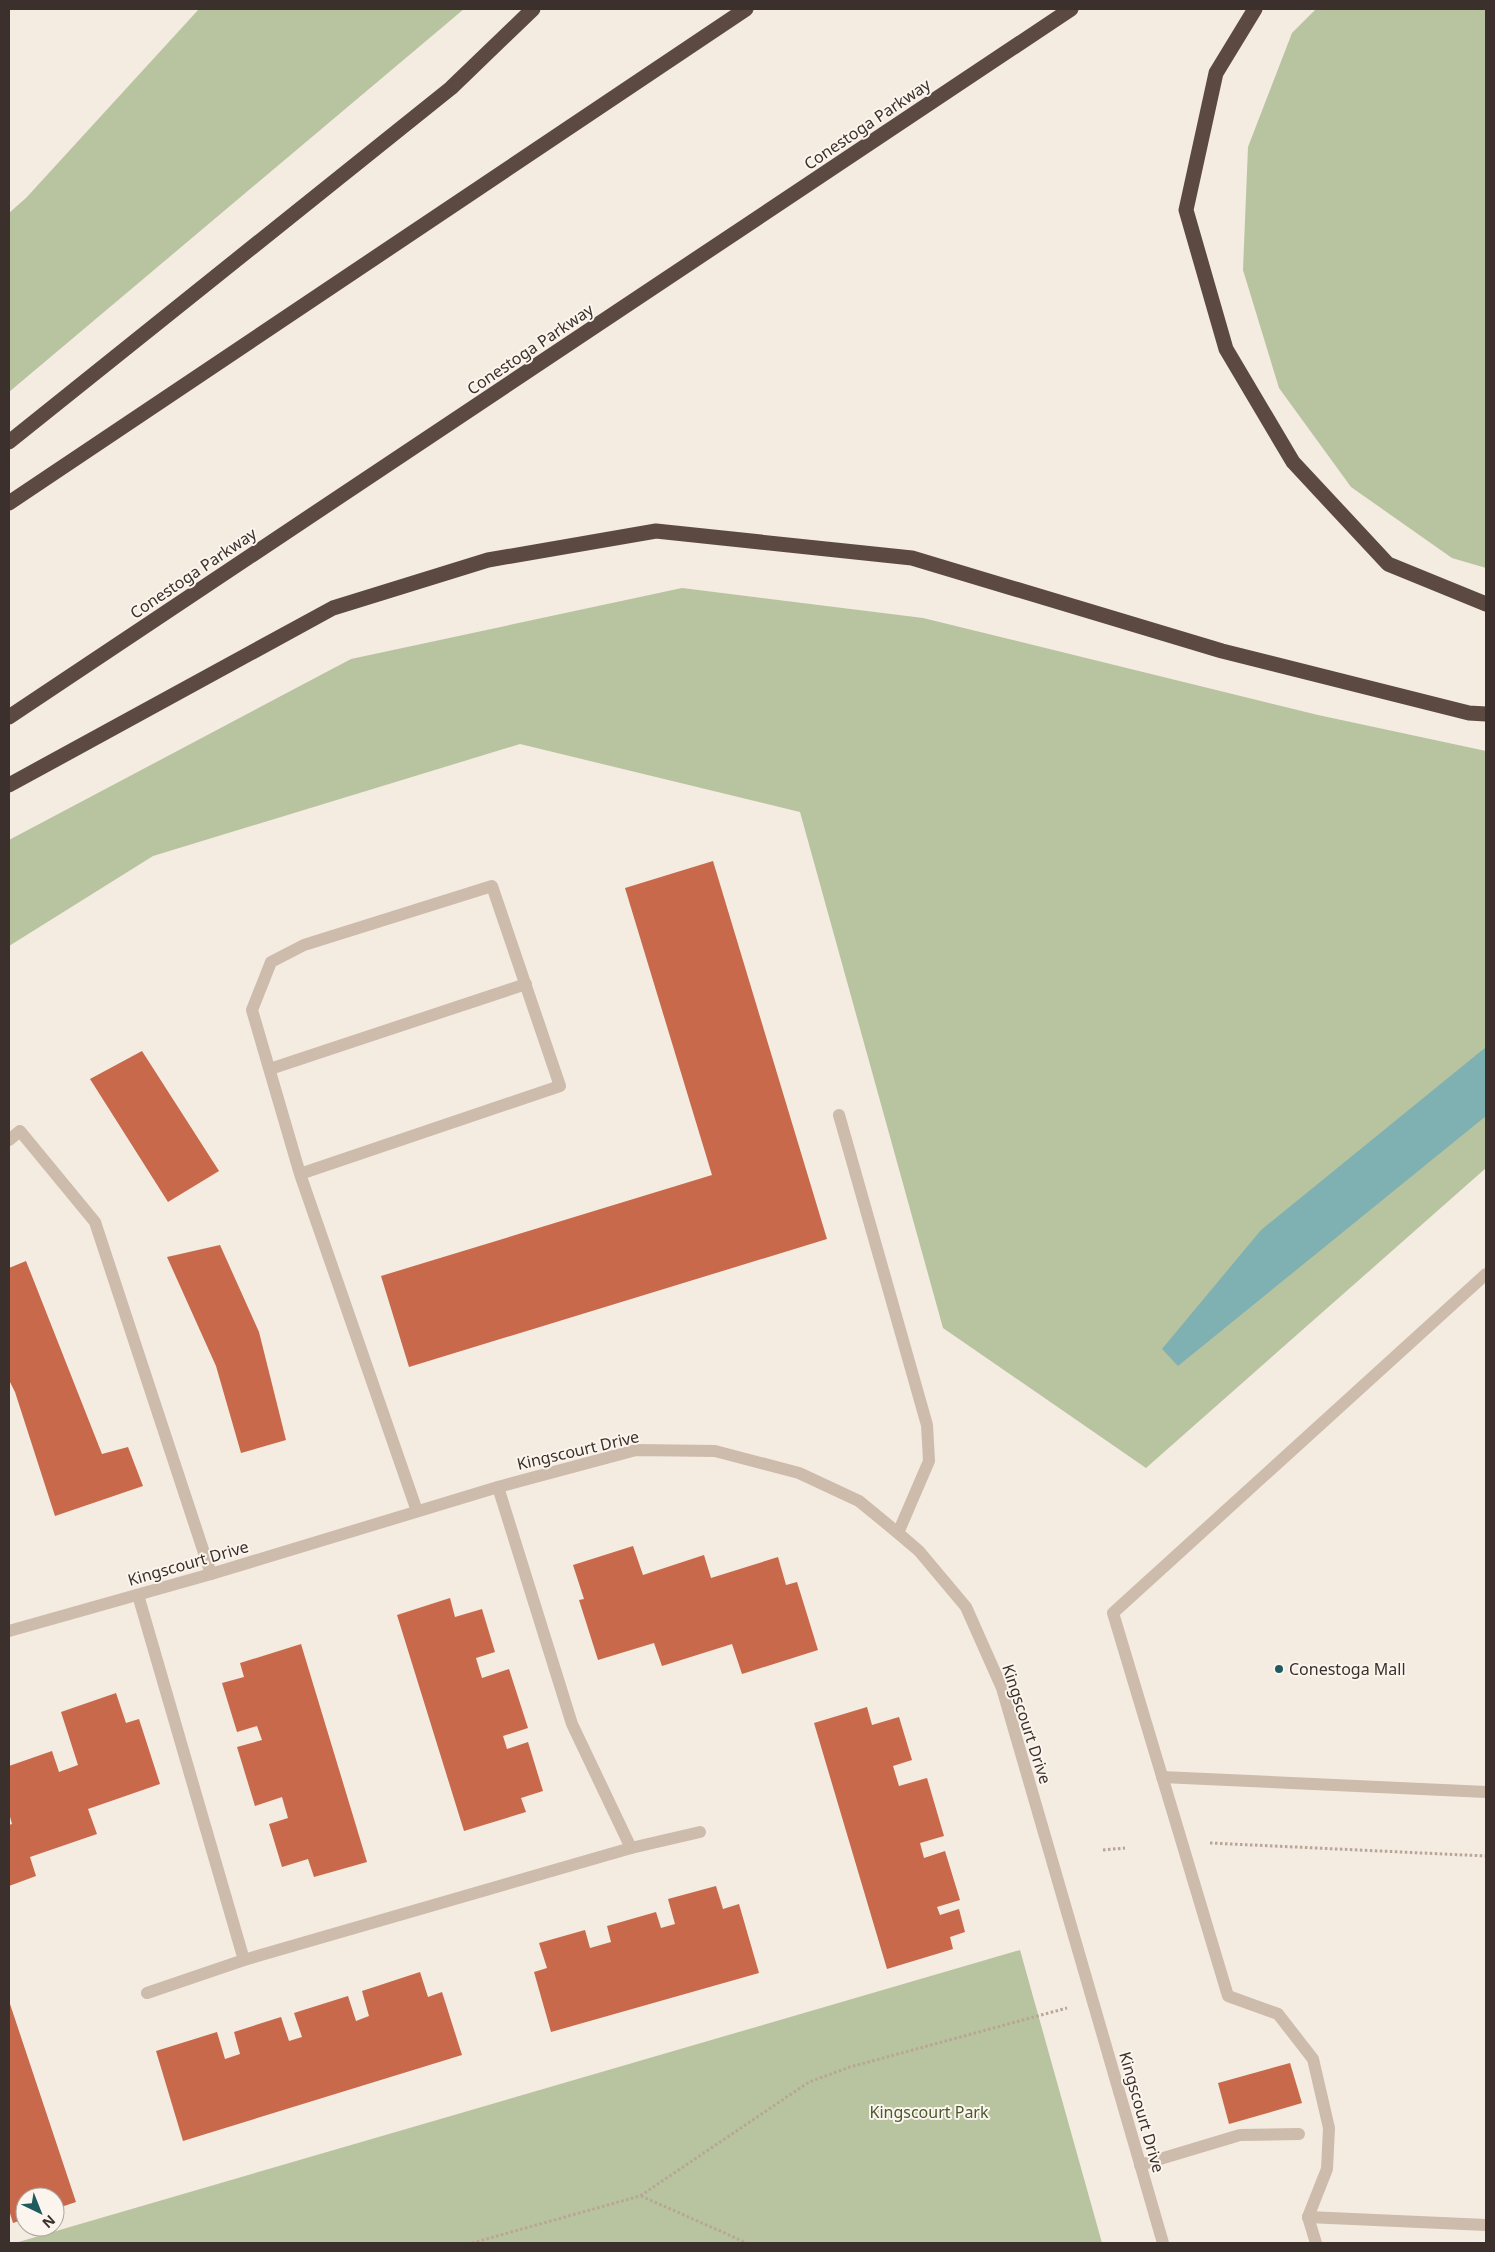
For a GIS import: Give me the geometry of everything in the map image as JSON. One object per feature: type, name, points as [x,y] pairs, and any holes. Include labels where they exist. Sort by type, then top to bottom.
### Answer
[{"type":"highway","points":[[9,442],[451,88],[533,9]]},
{"type":"highway","points":[[9,503],[746,9]]},
{"type":"highway","name":"Conestoga Parkway","points":[[9,717],[1071,9]]},
{"type":"highway","points":[[1255,9],[1216,73],[1186,210],[1226,349],[1293,462],[1388,564],[1486,604]]},
{"type":"highway","points":[[9,784],[333,608],[488,560],[656,531],[912,558],[1222,651],[1469,713],[1486,714]]},
{"type":"street","points":[[300,1174],[560,1086],[492,886],[304,944],[271,962],[252,1010],[300,1174],[417,1510]]},
{"type":"street","points":[[270,1069],[526,984]]},
{"type":"street","points":[[839,1115],[927,1425],[929,1461],[898,1533]]},
{"type":"street","points":[[9,1140],[20,1131],[95,1222],[211,1574]]},
{"type":"street","points":[[1316,2243],[1308,2217],[1327,2169],[1329,2128],[1313,2059],[1278,2014],[1228,1996],[1112,1613],[1486,1274]]},
{"type":"street","name":"Kingscourt Drive","points":[[9,1631],[211,1574],[417,1510],[636,1450],[715,1451],[800,1473],[859,1501],[919,1551],[966,1607],[1002,1688],[1163,2243]]},
{"type":"street","points":[[498,1487],[572,1724],[631,1848]]},
{"type":"street","points":[[138,1595],[244,1960]]},
{"type":"street","points":[[1162,1777],[1486,1792]]},
{"type":"street","points":[[146,1993],[244,1960],[631,1848],[700,1832]]},
{"type":"street","points":[[1140,2165],[1240,2135],[1300,2134]]},
{"type":"street","points":[[1308,2217],[1486,2225]]},
{"type":"path","points":[[1202,1843],[1486,1856]]},
{"type":"path","points":[[1104,1850],[1125,1848]]},
{"type":"path","points":[[472,2243],[640,2196],[809,2082],[850,2067],[1092,2001]]},
{"type":"path","points":[[640,2196],[747,2243]]},
{"type":"green space","points":[[199,9],[464,9],[9,392],[9,213],[26,198]]},
{"type":"green space","points":[[1316,9],[1486,9],[1486,568],[1452,558],[1351,487],[1279,388],[1243,270],[1248,147],[1292,33]]},
{"type":"green space","points":[[682,588],[923,618],[1318,715],[1486,751],[1486,1168],[1146,1468],[943,1328],[800,812],[520,744],[153,856],[9,946],[9,840],[351,659]]},
{"type":"green space","name":"Kingscourt Park","points":[[1020,1950],[1102,2243],[15,2243],[36,2237],[65,2237],[65,2228]]},
{"type":"water","points":[[1486,1047],[1486,1116],[1178,1366],[1162,1349],[1261,1230]]},
{"type":"building","points":[[713,861],[827,1239],[409,1367],[381,1276],[712,1175],[625,888]]},
{"type":"building","points":[[142,1051],[219,1171],[168,1202],[90,1079]]},
{"type":"building","points":[[220,1245],[259,1332],[286,1440],[241,1453],[216,1366],[167,1257]]},
{"type":"building","points":[[26,1261],[102,1454],[128,1447],[143,1486],[55,1516],[15,1392],[9,1380],[9,1268]]},
{"type":"building","points":[[633,1546],[643,1575],[704,1555],[711,1578],[778,1557],[786,1585],[797,1582],[818,1650],[742,1674],[732,1644],[662,1666],[654,1643],[598,1660],[579,1600],[584,1599],[573,1565]]},
{"type":"building","points":[[450,1598],[455,1617],[482,1609],[495,1652],[476,1658],[482,1678],[509,1669],[528,1728],[503,1736],[507,1749],[528,1742],[543,1791],[521,1798],[526,1812],[464,1831],[397,1615]]},
{"type":"building","points":[[301,1644],[367,1862],[314,1877],[308,1859],[282,1867],[269,1824],[288,1818],[282,1797],[255,1806],[237,1747],[262,1740],[257,1726],[237,1732],[222,1683],[244,1677],[240,1663]]},
{"type":"building","points":[[116,1693],[126,1723],[139,1719],[160,1784],[88,1809],[97,1834],[30,1857],[36,1876],[9,1886],[9,1825],[12,1824],[9,1813],[9,1766],[52,1751],[59,1772],[78,1765],[61,1712]]},
{"type":"building","points":[[867,1707],[872,1725],[899,1717],[912,1760],[893,1766],[899,1786],[927,1778],[944,1836],[920,1843],[924,1858],[945,1851],[960,1900],[937,1907],[940,1915],[959,1909],[965,1932],[950,1937],[953,1949],[887,1969],[814,1723]]},
{"type":"building","points":[[716,1886],[723,1909],[739,1904],[759,1973],[551,2032],[534,1972],[547,1968],[539,1943],[585,1930],[590,1948],[611,1942],[607,1926],[656,1912],[661,1928],[675,1924],[668,1899]]},
{"type":"building","points":[[420,1972],[428,1997],[442,1992],[462,2055],[183,2141],[156,2051],[217,2032],[225,2059],[240,2054],[234,2032],[281,2017],[289,2041],[302,2037],[294,2013],[348,1996],[356,2021],[369,2016],[362,1991]]},
{"type":"building","points":[[9,2001],[76,2202],[65,2206],[65,2187],[15,2187],[15,2222],[13,2223],[9,2210]]},
{"type":"building","points":[[1290,2063],[1302,2103],[1229,2124],[1218,2083]]},
{"type":"place","name":"Conestoga Mall","points":[[1279,1669]]}]
